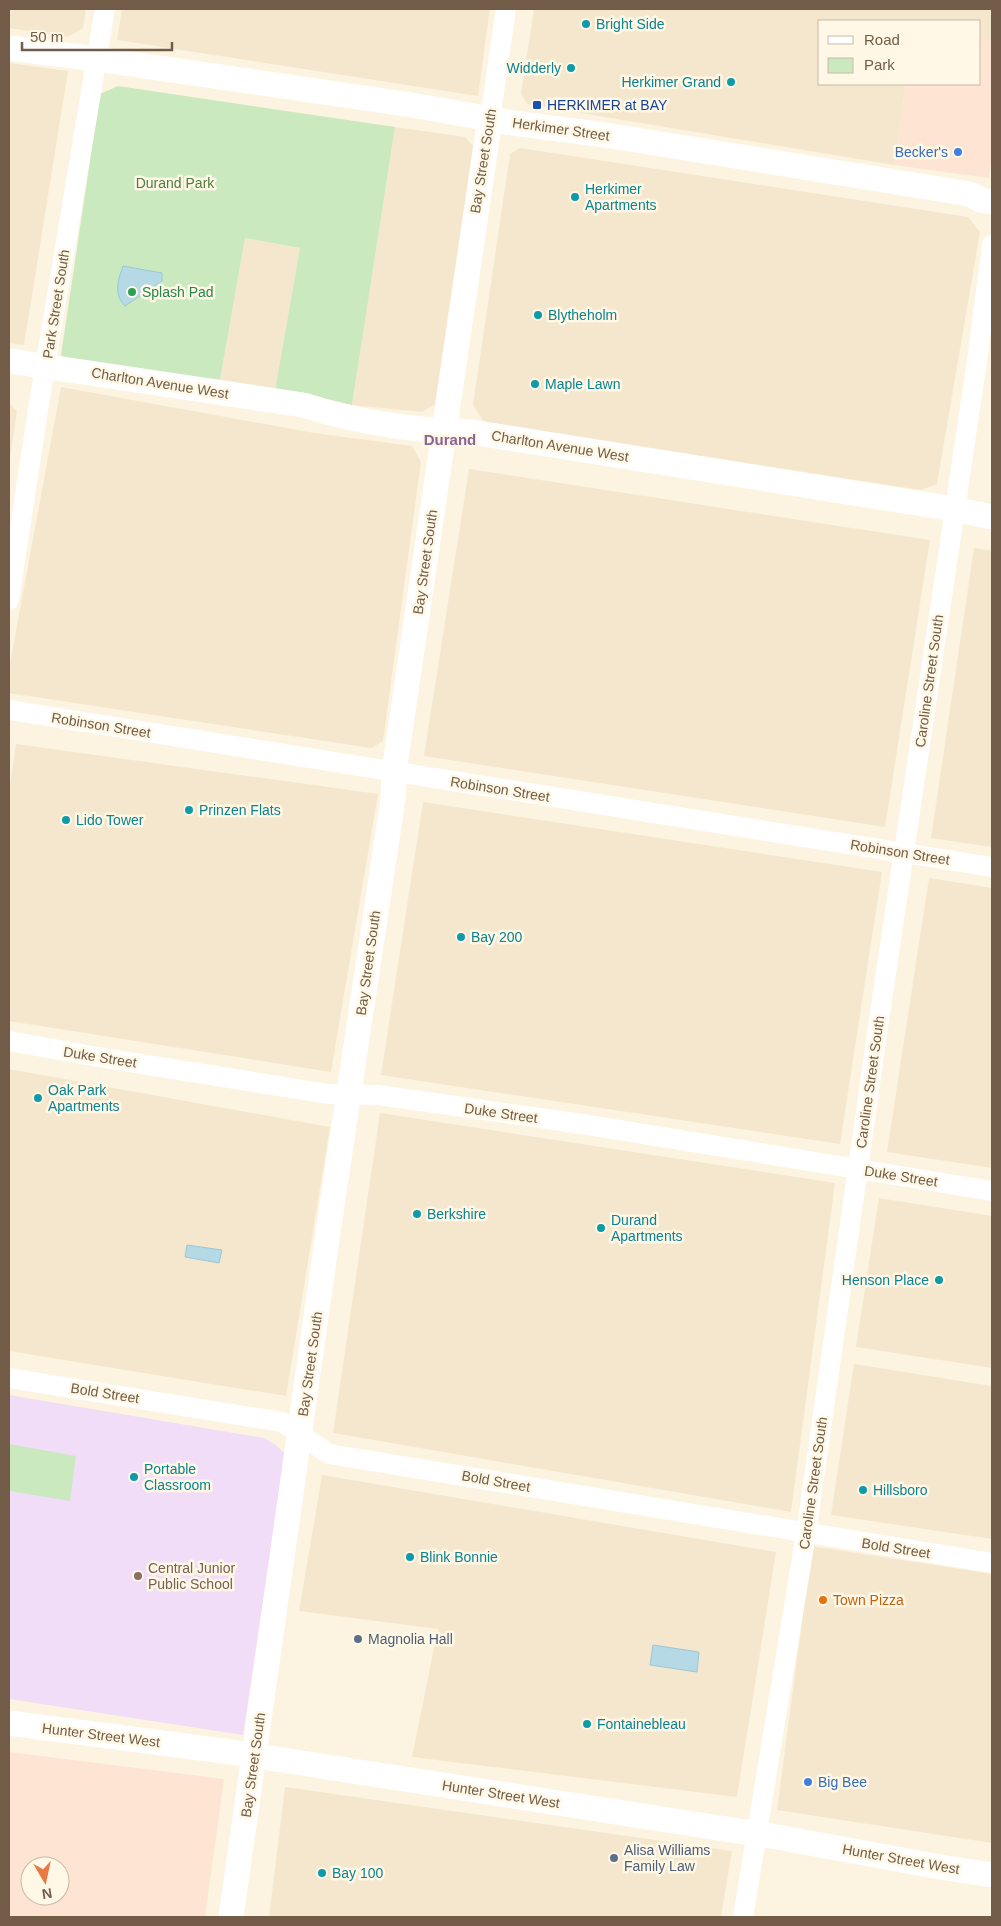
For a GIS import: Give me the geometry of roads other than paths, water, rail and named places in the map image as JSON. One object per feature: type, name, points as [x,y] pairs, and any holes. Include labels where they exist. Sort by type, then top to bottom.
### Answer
[{"type":"street","name":"Park Street South","points":[[9,600],[45,366],[105,9]]},
{"type":"street","name":"Bay Street South","points":[[231,1917],[393,799],[394,772],[506,9]]},
{"type":"street","name":"Herkimer Street","points":[[9,48],[97,59],[605,135],[970,194],[981,200],[992,202]]},
{"type":"street","name":"Caroline Street South","points":[[743,1917],[806,1534],[977,361],[992,246]]},
{"type":"street","name":"Charlton Avenue West","points":[[9,361],[303,405],[335,415],[445,432],[471,432],[954,509],[992,517]]},
{"type":"street","name":"Robinson Street","points":[[9,710],[992,867]]},
{"type":"street","name":"Duke Street","points":[[9,1041],[328,1094],[378,1095],[582,1124],[992,1190]]},
{"type":"street","name":"Bold Street","points":[[9,1378],[282,1422],[329,1454],[806,1534],[992,1563]]},
{"type":"street","name":"Hunter Street West","points":[[9,1723],[254,1756],[758,1834],[992,1875]]},
{"type":"water","name":"Splash Pad","points":[[123,266],[162,273],[162,281],[125,306],[118,292],[118,282]]},
{"type":"water","points":[[187,1245],[222,1250],[219,1263],[185,1257]]},
{"type":"water","points":[[653,1645],[699,1652],[697,1672],[650,1665]]},
{"type":"place","name":"Bright Side","points":[[586,24]]},
{"type":"place","name":"Widderly","points":[[571,68]]},
{"type":"place","name":"Herkimer Grand","points":[[731,82]]},
{"type":"place","name":"HERKIMER at BAY","points":[[537,105]]},
{"type":"place","name":"Becker's","points":[[958,152]]},
{"type":"place","name":"Herkimer Apartments","points":[[575,197]]},
{"type":"place","name":"Splash Pad","points":[[132,292]]},
{"type":"place","name":"Blytheholm","points":[[538,315]]},
{"type":"place","name":"Maple Lawn","points":[[535,384]]},
{"type":"place","name":"Prinzen Flats","points":[[189,810]]},
{"type":"place","name":"Lido Tower","points":[[66,820]]},
{"type":"place","name":"Bay 200","points":[[461,937]]},
{"type":"place","name":"Oak Park Apartments","points":[[38,1098]]},
{"type":"place","name":"Berkshire","points":[[417,1214]]},
{"type":"place","name":"Durand Apartments","points":[[601,1228]]},
{"type":"place","name":"Henson Place","points":[[939,1280]]},
{"type":"place","name":"Portable Classroom","points":[[134,1477]]},
{"type":"place","name":"Hillsboro","points":[[863,1490]]},
{"type":"place","name":"Blink Bonnie","points":[[410,1557]]},
{"type":"place","name":"Central Junior Public School","points":[[138,1576]]},
{"type":"place","name":"Town Pizza","points":[[823,1600]]},
{"type":"place","name":"Magnolia Hall","points":[[358,1639]]},
{"type":"place","name":"Fontainebleau","points":[[587,1724]]},
{"type":"place","name":"Big Bee","points":[[808,1782]]},
{"type":"place","name":"Alisa Williams Family Law","points":[[614,1858]]},
{"type":"place","name":"Bay 100","points":[[322,1873]]},
{"type":"district","name":"Durand","points":[[450,439]]},
{"type":"park label","name":"Durand Park","points":[[175,183]]}]
